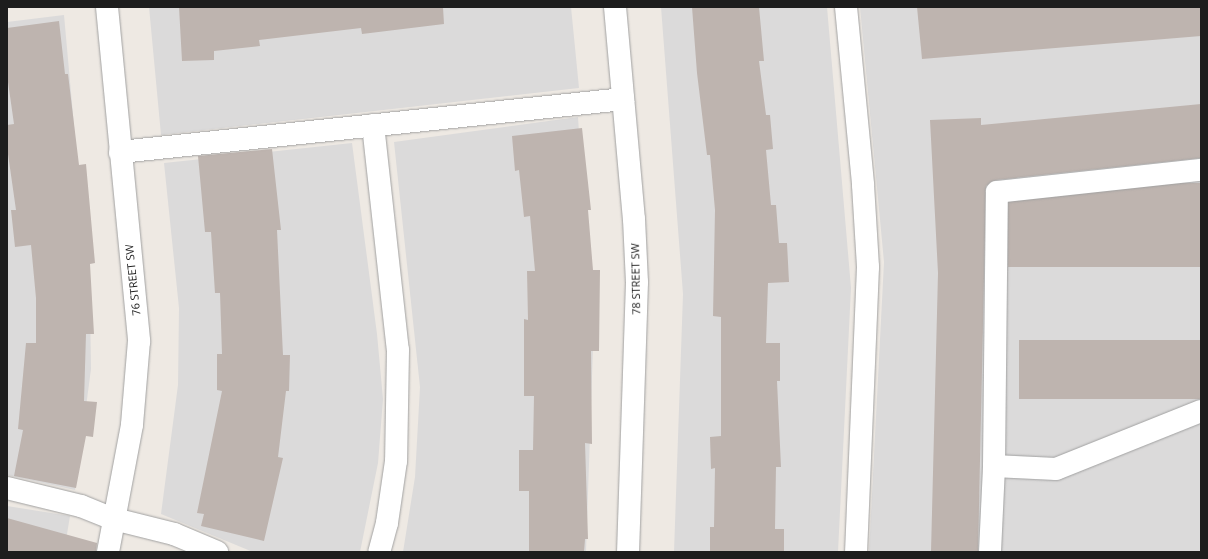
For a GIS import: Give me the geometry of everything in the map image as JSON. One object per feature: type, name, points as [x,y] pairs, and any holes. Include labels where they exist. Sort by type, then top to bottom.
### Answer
[{"type":"street","name":"76 STREET SW","points":[[107,7],[139,341],[132,425],[108,552]]},
{"type":"street","name":"78 STREET SW","points":[[615,7],[624,99],[637,282],[628,552]]},
{"type":"street","points":[[846,7],[863,185],[868,268],[856,552]]},
{"type":"street","points":[[120,152],[624,99]]},
{"type":"street","points":[[373,125],[398,350],[396,462],[387,523],[379,552]]},
{"type":"street","points":[[990,552],[994,466],[997,192],[1201,170]]},
{"type":"street","points":[[994,466],[1056,469],[1201,411]]},
{"type":"street","points":[[7,488],[81,506],[114,519],[174,534],[217,552]]},
{"type":"shaded area","points":[[149,7],[571,7],[579,88],[161,135]]},
{"type":"shaded area","points":[[661,7],[827,7],[851,288],[838,552],[674,552],[683,294]]},
{"type":"shaded area","points":[[860,7],[1201,7],[1201,552],[869,552],[884,262]]},
{"type":"shaded area","points":[[64,15],[90,303],[91,369],[75,490],[7,475],[7,22]]},
{"type":"shaded area","points":[[578,117],[593,347],[586,552],[403,552],[415,477],[420,387],[394,142]]},
{"type":"shaded area","points":[[352,143],[377,334],[383,399],[378,463],[360,552],[253,552],[161,514],[178,385],[179,308],[164,163]]},
{"type":"shaded area","points":[[7,506],[70,516],[64,552],[7,552]]},
{"type":"building","points":[[179,7],[443,7],[444,24],[362,34],[361,28],[259,40],[260,46],[214,51],[214,60],[182,61]]},
{"type":"building","points":[[692,7],[759,7],[764,61],[759,61],[766,115],[770,115],[773,149],[766,150],[771,205],[776,205],[779,243],[787,243],[789,282],[768,283],[766,343],[780,343],[780,381],[777,381],[781,467],[776,467],[775,529],[784,529],[784,552],[710,552],[710,527],[714,527],[715,468],[711,469],[710,437],[721,436],[721,317],[713,316],[715,210],[710,155],[707,155],[697,73]]},
{"type":"building","points":[[917,7],[1201,7],[1201,36],[922,59]]},
{"type":"building","points":[[59,21],[65,74],[68,74],[79,165],[86,164],[95,263],[90,264],[94,334],[86,334],[84,401],[97,402],[93,437],[86,436],[76,488],[14,476],[23,430],[18,429],[26,343],[36,343],[36,298],[31,245],[15,247],[11,210],[16,210],[7,147],[7,125],[14,124],[7,75],[7,28]]},
{"type":"building","points":[[1201,104],[1201,158],[996,180],[986,186],[978,552],[931,552],[938,273],[930,120],[981,118],[981,125]]},
{"type":"building","points":[[582,128],[591,210],[588,210],[593,270],[600,270],[599,351],[591,351],[592,444],[585,443],[588,539],[585,539],[584,552],[529,552],[529,491],[519,491],[519,450],[533,450],[534,396],[524,396],[524,319],[528,320],[527,271],[535,271],[530,216],[524,217],[519,170],[515,171],[512,136]]},
{"type":"building","points":[[272,149],[281,230],[277,230],[283,355],[290,355],[289,391],[286,391],[278,457],[283,458],[264,541],[201,526],[204,514],[197,513],[222,391],[217,390],[217,354],[222,354],[220,293],[215,293],[211,232],[205,232],[198,156]]},
{"type":"building","points":[[1008,183],[1201,183],[1201,267],[1008,267]]},
{"type":"building","points":[[1019,340],[1201,340],[1201,399],[1019,399]]},
{"type":"building","points":[[7,518],[97,543],[96,552],[7,552]]}]
